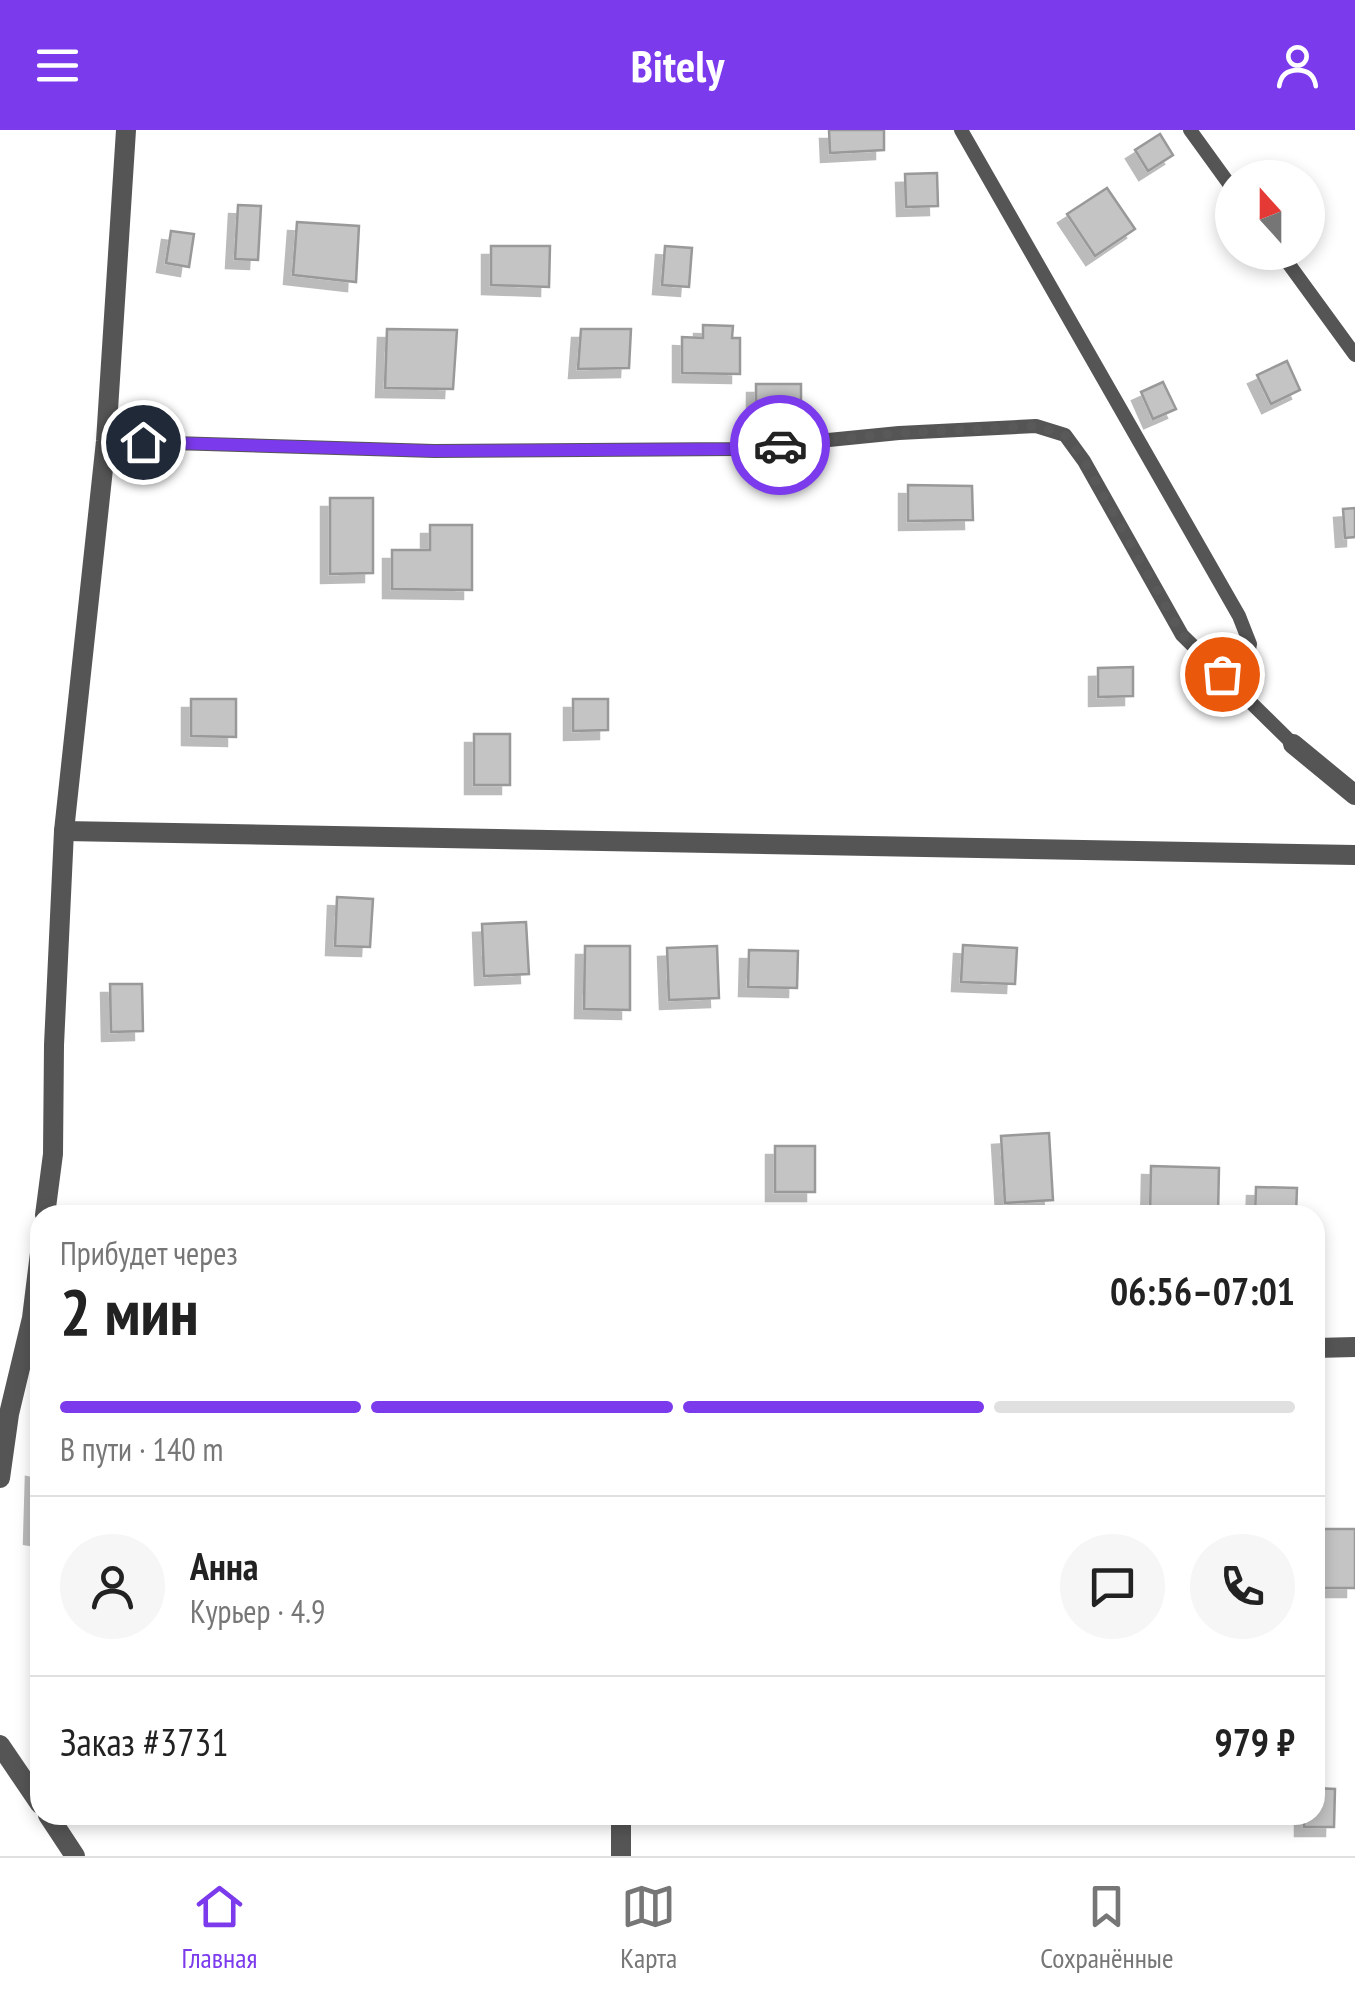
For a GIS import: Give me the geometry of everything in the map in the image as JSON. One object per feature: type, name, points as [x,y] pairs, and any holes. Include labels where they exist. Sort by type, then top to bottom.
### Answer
[{"type":"street","points":[[46,1205],[53,1154],[64,831],[106,442],[126,130]]},
{"type":"street","points":[[1293,744],[1355,794]]},
{"type":"street","points":[[64,831],[1355,854]]},
{"type":"street","points":[[0,1478],[9,1414],[30,1342]]},
{"type":"street","points":[[1325,1348],[1355,1348]]},
{"type":"street","points":[[0,1745],[30,1789]]},
{"type":"street","points":[[55,1825],[75,1856]]},
{"type":"street","points":[[621,1825],[621,1856]]},
{"type":"lane","points":[[960,130],[1239,616],[1250,644],[1241,692]]},
{"type":"lane","points":[[1190,130],[1215,165]]},
{"type":"lane","points":[[1293,270],[1355,356]]},
{"type":"lane","points":[[106,442],[434,451],[738,449],[899,433],[1036,426],[1065,435],[1084,461],[1182,635],[1293,744]]},
{"type":"building","points":[[829,130],[884,130],[884,150],[830,153]]},
{"type":"building","points":[[1160,134],[1173,155],[1148,171],[1135,150]]},
{"type":"building","points":[[937,173],[938,206],[906,207],[905,174]]},
{"type":"building","points":[[1107,188],[1135,229],[1095,256],[1067,214]]},
{"type":"building","points":[[238,205],[261,206],[258,260],[235,259]]},
{"type":"building","points":[[297,222],[359,226],[356,282],[293,275]]},
{"type":"building","points":[[171,231],[194,234],[189,267],[166,263]]},
{"type":"building","points":[[491,246],[550,246],[549,287],[491,285]]},
{"type":"building","points":[[665,246],[692,248],[689,287],[662,285]]},
{"type":"building","points":[[703,325],[733,326],[732,338],[740,338],[740,374],[682,373],[682,337],[703,338]]},
{"type":"building","points":[[387,329],[457,330],[453,389],[385,388]]},
{"type":"building","points":[[581,329],[631,329],[629,368],[578,369]]},
{"type":"building","points":[[1287,361],[1300,390],[1271,404],[1257,375]]},
{"type":"building","points":[[1163,382],[1176,409],[1153,419],[1141,392]]},
{"type":"building","points":[[756,384],[801,384],[801,431],[756,431]]},
{"type":"building","points":[[908,485],[972,486],[973,520],[908,521]]},
{"type":"building","points":[[330,498],[373,498],[373,573],[330,574]]},
{"type":"building","points":[[1355,508],[1355,537],[1345,538],[1343,509]]},
{"type":"building","points":[[430,525],[472,525],[472,590],[392,589],[392,550],[430,550]]},
{"type":"building","points":[[1133,667],[1133,696],[1098,697],[1098,668]]},
{"type":"building","points":[[191,699],[236,699],[236,737],[191,736]]},
{"type":"building","points":[[573,699],[608,699],[608,730],[573,731]]},
{"type":"building","points":[[474,734],[510,734],[510,785],[474,785]]},
{"type":"building","points":[[337,897],[373,899],[370,947],[335,946]]},
{"type":"building","points":[[526,922],[529,974],[484,976],[482,924]]},
{"type":"building","points":[[963,945],[1017,948],[1015,984],[961,982]]},
{"type":"building","points":[[585,946],[630,946],[630,1010],[584,1009]]},
{"type":"building","points":[[717,946],[719,998],[669,1000],[667,948]]},
{"type":"building","points":[[749,950],[798,951],[797,988],[748,987]]},
{"type":"building","points":[[110,984],[142,984],[143,1031],[111,1032]]},
{"type":"building","points":[[1049,1133],[1053,1200],[1005,1203],[1001,1136]]},
{"type":"building","points":[[775,1146],[815,1146],[815,1192],[775,1192]]},
{"type":"building","points":[[1151,1166],[1219,1168],[1218,1205],[1150,1205]]},
{"type":"building","points":[[1256,1187],[1297,1188],[1296,1205],[1255,1205]]},
{"type":"building","points":[[1325,1529],[1355,1529],[1355,1588],[1325,1588]]},
{"type":"building","points":[[1325,1788],[1335,1789],[1334,1827],[1304,1827],[1325,1825]]},
{"type":"way so far","points":[[780,445],[899,433],[1036,426],[1065,435],[1084,461],[1182,635],[1222,674]]},
{"type":"route","points":[[143,442],[434,451],[738,449],[780,445]]}]
